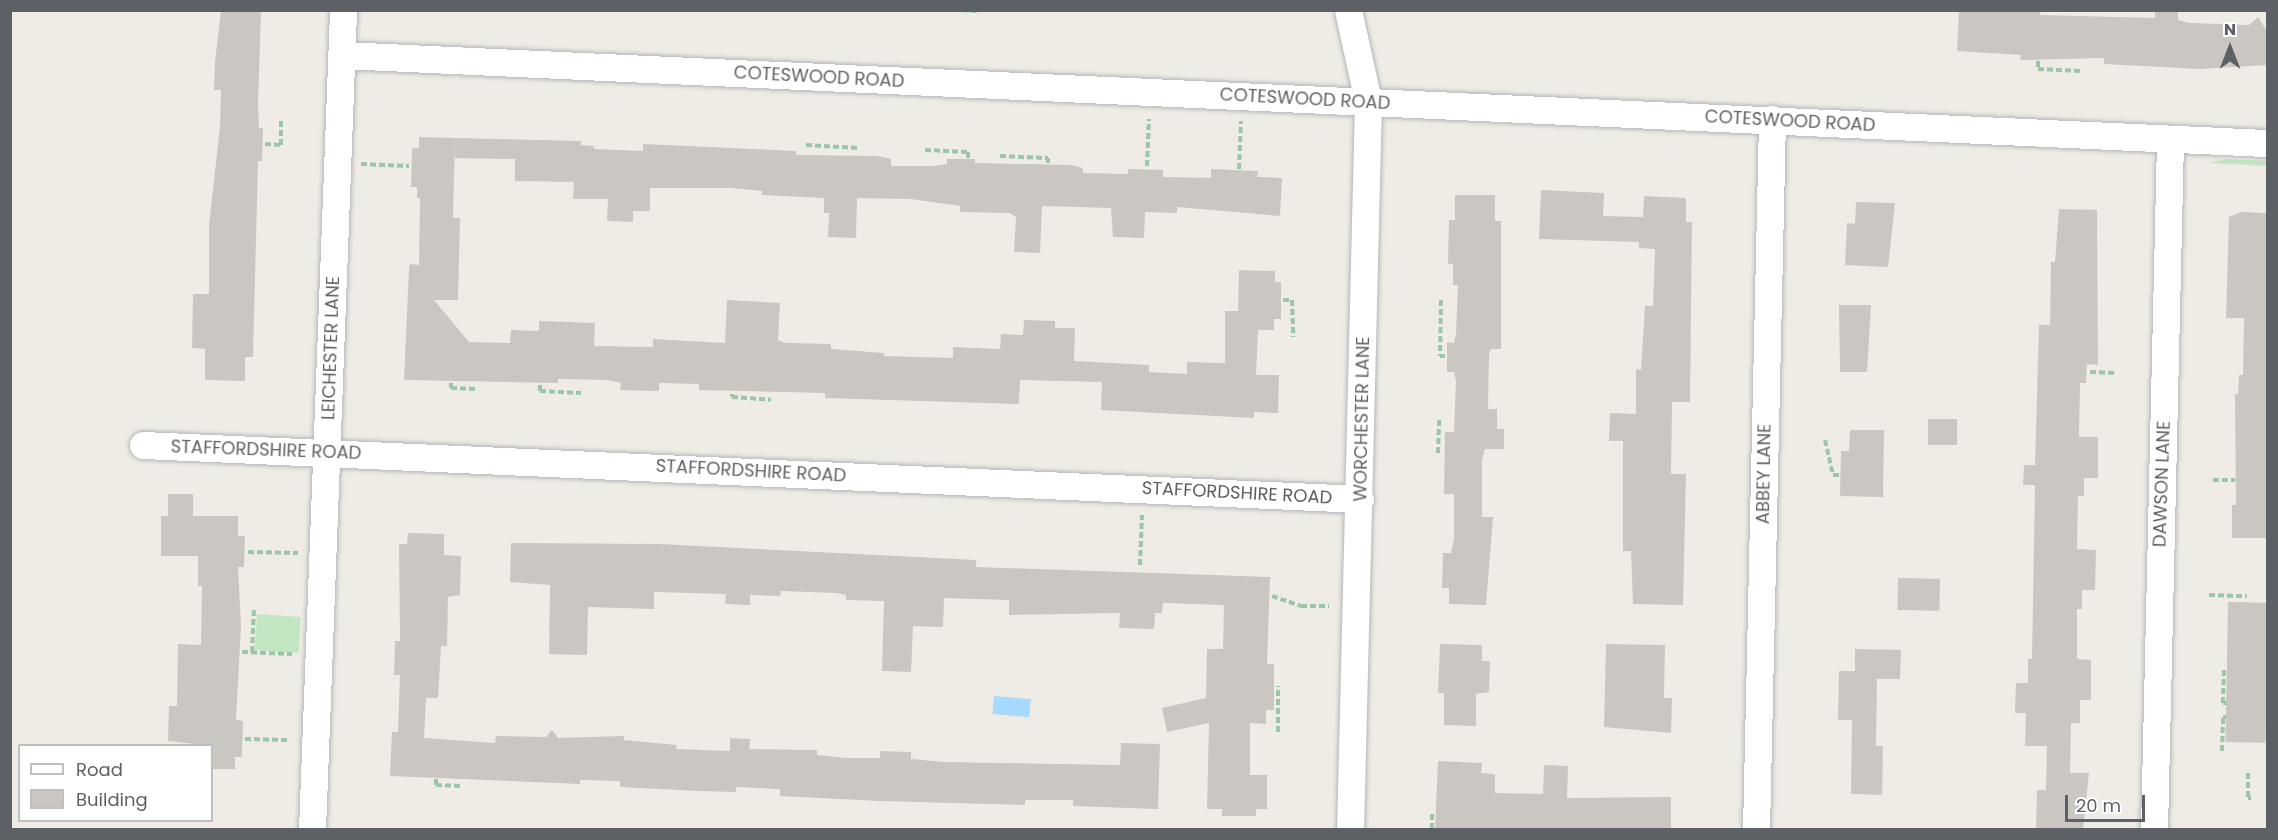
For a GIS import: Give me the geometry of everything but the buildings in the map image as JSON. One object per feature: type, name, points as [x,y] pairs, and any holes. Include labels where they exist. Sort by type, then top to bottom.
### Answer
[{"type":"street","name":"LEICHESTER LANE","points":[[312,830],[344,10]]},
{"type":"street","name":"WORCHESTER LANE","points":[[1348,10],[1368,101],[1360,499],[1350,830]]},
{"type":"street","name":"COTESWOOD ROAD","points":[[342,55],[1772,119],[2268,144]]},
{"type":"street","name":"ABBEY LANE","points":[[1756,830],[1772,119]]},
{"type":"street","name":"DAWSON LANE","points":[[2154,830],[2170,139]]},
{"type":"street","name":"STAFFORDSHIRE ROAD","points":[[143,445],[1360,499]]},
{"type":"path","points":[[962,10],[977,11]]},
{"type":"path","points":[[2038,61],[2038,69],[2079,71]]},
{"type":"path","points":[[1147,166],[1149,110]]},
{"type":"path","points":[[1239,169],[1241,114]]},
{"type":"path","points":[[265,144],[281,145],[281,119]]},
{"type":"path","points":[[806,145],[859,148]]},
{"type":"path","points":[[925,150],[968,152],[968,159]]},
{"type":"path","points":[[1000,156],[1048,158],[1048,163]]},
{"type":"path","points":[[356,164],[409,166]]},
{"type":"path","points":[[1283,300],[1292,300],[1293,337]]},
{"type":"path","points":[[1441,300],[1440,356],[1445,356]]},
{"type":"path","points":[[2090,372],[2117,373]]},
{"type":"path","points":[[451,382],[451,388],[477,389]]},
{"type":"path","points":[[540,385],[540,391],[581,393]]},
{"type":"path","points":[[732,393],[732,397],[771,400]]},
{"type":"path","points":[[1438,453],[1439,417]]},
{"type":"path","points":[[1825,440],[1833,475],[1839,475]]},
{"type":"path","points":[[2212,480],[2235,480]]},
{"type":"path","points":[[1140,565],[1142,508]]},
{"type":"path","points":[[248,552],[302,553]]},
{"type":"path","points":[[2209,595],[2247,596]]},
{"type":"path","points":[[1272,596],[1301,606],[1331,606]]},
{"type":"path","points":[[252,652],[254,608]]},
{"type":"path","points":[[242,652],[299,655]]},
{"type":"path","points":[[2224,670],[2223,703],[2227,703]]},
{"type":"path","points":[[1278,686],[1278,732]]},
{"type":"path","points":[[2222,751],[2223,717],[2226,717]]},
{"type":"path","points":[[245,739],[295,740]]},
{"type":"path","points":[[2248,773],[2247,798],[2251,798]]},
{"type":"path","points":[[436,779],[436,785],[462,786]]},
{"type":"path","points":[[1432,814],[1432,830]]},
{"type":"green space","points":[[2225,159],[2267,161],[2267,166],[2209,163]]},
{"type":"green space","points":[[257,614],[301,617],[298,653],[254,650]]},
{"type":"water","points":[[994,696],[1031,699],[1029,717],[992,714]]}]
